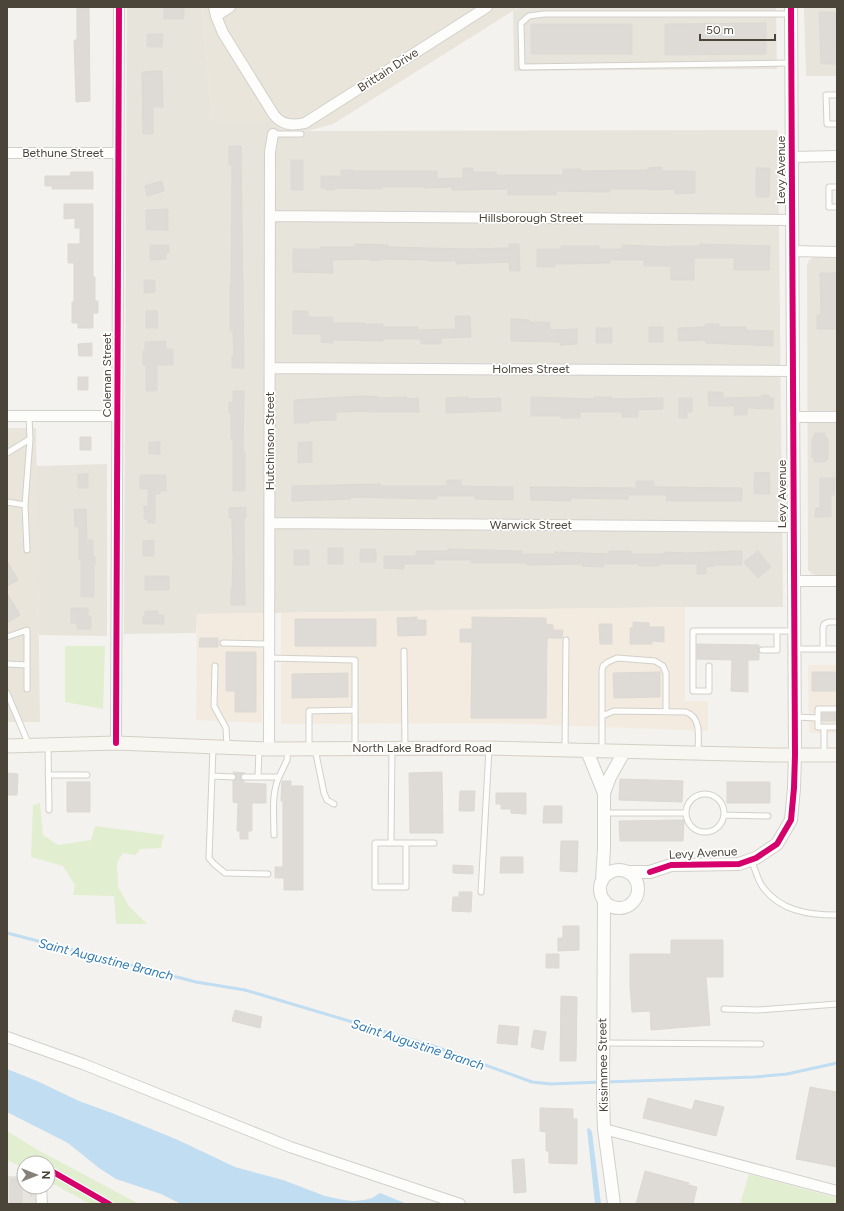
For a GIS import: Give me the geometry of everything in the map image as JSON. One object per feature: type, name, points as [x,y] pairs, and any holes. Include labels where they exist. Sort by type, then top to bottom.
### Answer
[{"type":"main road","name":"North Lake Bradford Road","points":[[7,746],[116,743],[264,749],[489,748],[698,754],[831,755]]},
{"type":"street","name":"Coleman Street","points":[[116,743],[119,7]]},
{"type":"street","points":[[215,11],[230,7]]},
{"type":"street","name":"Brittain Drive","points":[[215,11],[223,33],[274,114],[278,119],[288,124],[298,124],[305,123],[487,7]]},
{"type":"street","name":"Levy Avenue","points":[[626,871],[650,872],[672,865],[739,864],[756,858],[777,844],[791,820],[794,788],[794,631],[791,10]]},
{"type":"street","name":"Hutchinson Street","points":[[264,749],[269,658],[270,152],[273,134]]},
{"type":"street","name":"Bethune Street","points":[[7,153],[118,153]]},
{"type":"street","points":[[792,157],[837,156]]},
{"type":"street","name":"Hillsborough Street","points":[[270,216],[792,220]]},
{"type":"street","points":[[792,251],[837,252]]},
{"type":"street","name":"Holmes Street","points":[[270,368],[793,371]]},
{"type":"street","points":[[7,416],[117,416]]},
{"type":"street","points":[[793,417],[837,417]]},
{"type":"street","name":"Warwick Street","points":[[270,523],[793,527]]},
{"type":"street","points":[[793,581],[837,581]]},
{"type":"street","points":[[587,751],[604,793]]},
{"type":"street","points":[[622,908],[612,906],[604,900],[600,888],[602,881],[604,848],[604,793],[610,777],[624,752]]},
{"type":"street","points":[[604,848],[612,860],[634,877],[638,889]]},
{"type":"street","points":[[602,881],[610,872],[617,870],[626,871]]},
{"type":"street","points":[[603,926],[610,917],[633,902],[637,896],[641,882],[650,872]]},
{"type":"street","name":"Kissimmee Street","points":[[604,900],[604,1129],[614,1204]]},
{"type":"street","points":[[7,1037],[83,1064],[290,1147],[460,1204]]},
{"type":"street","points":[[604,1129],[837,1191]]},
{"type":"lane","points":[[791,10],[544,14],[529,16],[521,23],[522,67],[791,63]]},
{"type":"lane","points":[[837,95],[826,95],[827,124],[837,124]]},
{"type":"lane","points":[[273,134],[301,134]]},
{"type":"lane","points":[[837,187],[829,187],[829,207],[837,207]]},
{"type":"lane","points":[[27,550],[25,505],[30,439],[29,416]]},
{"type":"lane","points":[[7,453],[30,439]]},
{"type":"lane","points":[[7,502],[25,505]]},
{"type":"lane","points":[[823,649],[824,624],[829,622],[837,622]]},
{"type":"lane","points":[[7,637],[27,630],[27,689]]},
{"type":"lane","points":[[709,666],[708,692],[693,692],[693,631],[794,631]]},
{"type":"lane","points":[[762,650],[777,650],[777,631]]},
{"type":"lane","points":[[565,750],[566,640]]},
{"type":"lane","points":[[224,643],[269,644]]},
{"type":"lane","points":[[794,649],[837,650]]},
{"type":"lane","points":[[391,843],[404,650]]},
{"type":"lane","points":[[269,658],[355,660],[355,748]]},
{"type":"lane","points":[[602,752],[603,666],[608,662],[616,658],[655,660],[664,666],[666,673],[666,711]]},
{"type":"lane","points":[[7,664],[27,665]]},
{"type":"lane","points":[[215,666],[214,706],[226,728],[227,748]]},
{"type":"lane","points":[[7,693],[29,746]]},
{"type":"lane","points":[[837,709],[818,709],[818,727],[837,727]]},
{"type":"lane","points":[[334,804],[327,800],[324,793],[312,748],[309,711],[355,710]]},
{"type":"lane","points":[[602,716],[614,711],[666,711],[686,712],[692,714],[697,723],[698,754]]},
{"type":"lane","points":[[794,717],[818,718]]},
{"type":"lane","points":[[824,727],[831,755]]},
{"type":"lane","points":[[48,745],[49,810]]},
{"type":"lane","points":[[213,747],[209,858],[225,873],[268,874]]},
{"type":"lane","points":[[481,892],[489,748]]},
{"type":"lane","points":[[258,777],[264,749]]},
{"type":"lane","points":[[274,835],[275,788],[287,760],[288,749]]},
{"type":"lane","points":[[48,775],[87,775]]},
{"type":"lane","points":[[212,776],[233,777]]},
{"type":"lane","points":[[244,777],[279,777]]},
{"type":"lane","points":[[706,794],[712,795],[722,803],[724,815],[723,821],[714,830],[702,832],[691,825],[686,813],[690,802],[694,797],[706,794]]},
{"type":"lane","points":[[604,813],[686,813]]},
{"type":"lane","points":[[724,815],[768,816]]},
{"type":"lane","points":[[406,843],[406,887],[375,887],[375,843],[391,843],[406,843],[434,843]]},
{"type":"lane","points":[[751,860],[762,885],[773,898],[797,911],[816,915],[837,915]]},
{"type":"lane","points":[[724,1009],[758,1010],[837,1004]]},
{"type":"lane","points":[[603,1043],[761,1044]]},
{"type":"shaded area","points":[[127,7],[202,7],[212,121],[268,118],[275,126],[285,130],[307,131],[778,130],[783,607],[197,614],[196,633],[124,634]]},
{"type":"shaded area","points":[[202,7],[519,7],[333,124],[307,131],[285,130],[275,126],[268,118],[263,121],[212,121]]},
{"type":"shaded area","points":[[520,7],[776,7],[777,69],[514,71],[513,11]]},
{"type":"shaded area","points":[[804,7],[837,7],[837,76],[806,76]]},
{"type":"shaded area","points":[[816,256],[837,256],[837,575],[816,575],[812,574],[808,570],[807,265],[809,260]]},
{"type":"shaded area","points":[[7,428],[36,428],[40,722],[7,722]]},
{"type":"shaded area","points":[[107,464],[107,636],[39,635],[36,466]]},
{"type":"shaded area","points":[[685,607],[685,701],[708,701],[708,731],[492,723],[281,724],[281,613]]},
{"type":"shaded area","points":[[264,613],[262,723],[196,720],[197,614]]},
{"type":"shaded area","points":[[808,665],[837,665],[837,733],[811,733],[809,731]]},
{"type":"shaded area","points":[[7,1176],[16,1176],[16,1195],[36,1195],[36,1204],[7,1204]]},
{"type":"green space","points":[[65,646],[105,646],[103,709],[65,702]]},
{"type":"green space","points":[[40,803],[43,835],[58,845],[91,840],[95,826],[164,835],[161,848],[141,849],[135,855],[123,853],[117,862],[118,887],[129,906],[147,924],[116,924],[114,896],[73,895],[75,885],[63,866],[31,857],[33,805]]},
{"type":"green space","points":[[7,1131],[47,1155],[16,1155],[16,1164],[7,1160]]},
{"type":"green space","points":[[56,1160],[139,1204],[90,1204],[56,1185]]},
{"type":"green space","points":[[749,1174],[837,1198],[837,1204],[740,1204]]},
{"type":"water","points":[[7,1069],[37,1081],[79,1101],[178,1140],[235,1167],[283,1180],[325,1196],[353,1201],[372,1198],[380,1193],[407,1204],[181,1204],[161,1194],[116,1179],[99,1168],[68,1143],[7,1112]]},
{"type":"water","points":[[588,1128],[592,1132],[601,1204],[595,1204]]},
{"type":"building","points":[[164,7],[184,7],[184,19],[164,19]]},
{"type":"building","points":[[77,8],[89,8],[90,101],[76,102],[74,40],[77,40]]},
{"type":"building","points":[[819,12],[835,12],[837,64],[821,64]]},
{"type":"building","points":[[766,23],[766,54],[665,55],[665,24]]},
{"type":"building","points":[[531,24],[632,24],[632,54],[531,54]]},
{"type":"building","points":[[147,34],[163,34],[162,47],[147,47]]},
{"type":"building","points":[[162,71],[163,107],[153,107],[153,134],[143,134],[142,72]]},
{"type":"building","points":[[229,146],[241,146],[244,368],[232,368],[232,356],[234,356],[233,331],[230,331],[230,285],[232,165],[229,165]]},
{"type":"building","points":[[291,160],[303,160],[303,190],[291,190]]},
{"type":"building","points":[[662,167],[662,171],[695,171],[695,193],[675,194],[675,189],[610,189],[610,192],[556,191],[556,195],[508,195],[508,189],[452,190],[452,187],[382,187],[382,189],[334,188],[335,190],[326,190],[326,188],[321,188],[321,176],[341,176],[341,170],[437,171],[437,179],[463,178],[463,168],[473,168],[473,172],[496,172],[496,175],[563,175],[563,169],[581,169],[581,171],[648,170],[648,168]]},
{"type":"building","points":[[756,168],[770,168],[769,197],[756,197]]},
{"type":"building","points":[[71,172],[93,172],[93,189],[52,189],[52,186],[45,186],[45,176],[70,176]]},
{"type":"building","points":[[162,181],[164,191],[147,196],[145,186]]},
{"type":"building","points":[[64,204],[93,204],[93,277],[95,277],[95,301],[98,301],[98,313],[93,313],[93,328],[78,328],[78,323],[72,323],[72,302],[74,302],[74,263],[68,263],[68,244],[80,244],[80,228],[75,228],[75,218],[64,219]]},
{"type":"building","points":[[168,209],[168,230],[146,230],[146,210]]},
{"type":"building","points":[[355,244],[388,245],[388,247],[470,249],[509,248],[509,244],[519,244],[520,271],[510,271],[509,262],[456,264],[456,261],[388,259],[371,261],[371,259],[332,260],[333,273],[293,272],[293,249],[355,247]]},
{"type":"building","points":[[700,244],[770,246],[769,270],[734,270],[734,258],[694,258],[694,280],[671,280],[671,266],[644,266],[644,260],[610,260],[610,263],[555,264],[555,267],[537,267],[537,249],[561,249],[561,246],[599,246],[599,249],[622,249],[622,245],[671,247],[700,246]]},
{"type":"building","points":[[150,245],[169,245],[169,252],[166,253],[166,259],[150,260]]},
{"type":"building","points":[[820,273],[837,273],[837,329],[817,329],[817,315],[821,315]]},
{"type":"building","points":[[144,280],[155,280],[155,292],[144,293]]},
{"type":"building","points":[[146,311],[157,311],[158,328],[146,328]]},
{"type":"building","points":[[293,311],[308,311],[308,317],[333,317],[333,323],[383,324],[383,327],[418,327],[418,330],[456,329],[455,316],[470,316],[471,337],[441,338],[441,344],[421,344],[421,339],[383,339],[383,341],[333,340],[333,343],[321,342],[321,334],[293,334]]},
{"type":"building","points":[[511,319],[530,320],[530,322],[550,322],[550,330],[577,329],[577,344],[560,345],[560,342],[511,341]]},
{"type":"building","points":[[705,324],[719,324],[719,327],[746,327],[746,330],[773,331],[773,346],[705,343],[705,340],[679,341],[678,328],[705,327]]},
{"type":"building","points":[[649,327],[663,327],[663,342],[649,342]]},
{"type":"building","points":[[596,328],[612,328],[612,343],[596,343]]},
{"type":"building","points":[[166,341],[166,349],[173,349],[173,365],[157,365],[157,391],[146,391],[146,365],[143,365],[143,351],[145,351],[145,342]]},
{"type":"building","points":[[92,343],[92,356],[79,356],[78,344]]},
{"type":"building","points":[[78,377],[88,377],[88,390],[78,390]]},
{"type":"building","points":[[233,391],[244,391],[243,452],[245,452],[245,491],[233,491],[233,439],[231,439],[231,414],[229,414],[229,402],[233,402]]},
{"type":"building","points":[[708,392],[723,392],[723,398],[761,397],[761,395],[769,395],[769,398],[774,398],[773,409],[747,408],[747,415],[734,415],[734,406],[709,406]]},
{"type":"building","points":[[363,396],[379,398],[418,398],[419,412],[336,412],[336,420],[294,423],[294,400]]},
{"type":"building","points":[[468,397],[468,399],[500,398],[501,411],[446,413],[446,398]]},
{"type":"building","points":[[531,397],[594,399],[594,397],[612,397],[612,399],[663,398],[663,409],[638,410],[638,417],[622,417],[622,412],[580,412],[580,418],[561,418],[561,416],[531,416]]},
{"type":"building","points":[[679,398],[692,398],[692,412],[687,412],[687,418],[679,418]]},
{"type":"building","points":[[814,433],[825,433],[825,438],[828,438],[828,459],[826,459],[826,462],[814,462],[814,458],[812,458],[812,438],[814,438]]},
{"type":"building","points":[[80,437],[91,437],[91,450],[80,450]]},
{"type":"building","points":[[149,442],[160,442],[160,454],[149,454]]},
{"type":"building","points":[[298,442],[312,442],[312,462],[298,463]]},
{"type":"building","points":[[769,472],[770,494],[754,494],[754,473]]},
{"type":"building","points":[[78,474],[88,474],[88,488],[78,488]]},
{"type":"building","points":[[140,475],[166,475],[166,491],[160,491],[160,494],[155,494],[155,523],[148,523],[148,519],[144,519],[144,506],[148,506],[148,489],[140,489]]},
{"type":"building","points":[[820,478],[835,478],[834,495],[831,495],[831,517],[815,517],[816,508],[820,508]]},
{"type":"building","points":[[447,480],[461,480],[461,486],[513,487],[513,500],[475,499],[475,496],[436,496],[437,499],[351,497],[351,499],[292,501],[292,486],[380,484],[380,486],[447,486]]},
{"type":"building","points":[[636,481],[654,481],[654,487],[742,488],[742,501],[666,501],[667,495],[628,495],[628,499],[571,498],[571,501],[531,500],[530,487],[636,488]]},
{"type":"building","points":[[246,507],[246,518],[244,518],[245,605],[231,605],[233,559],[232,518],[229,518],[229,508]]},
{"type":"building","points":[[74,509],[86,509],[87,540],[93,540],[93,557],[95,557],[94,597],[81,597],[79,527],[75,527]]},
{"type":"building","points":[[154,540],[154,556],[143,556],[143,541]]},
{"type":"building","points":[[328,548],[343,548],[343,564],[328,564]]},
{"type":"building","points":[[360,549],[376,549],[376,562],[360,562]]},
{"type":"building","points":[[448,549],[522,551],[522,554],[555,554],[555,552],[609,554],[609,551],[631,551],[631,554],[664,554],[664,552],[687,553],[742,551],[742,565],[715,565],[706,567],[706,574],[697,574],[697,564],[659,564],[659,566],[639,566],[639,564],[604,564],[604,567],[582,566],[583,564],[527,565],[527,563],[471,563],[471,560],[434,560],[434,564],[404,564],[404,569],[384,568],[384,556],[416,556],[416,551],[448,551]]},
{"type":"building","points":[[294,550],[309,550],[309,565],[294,565]]},
{"type":"building","points":[[758,551],[771,567],[758,578],[744,562]]},
{"type":"building","points":[[7,561],[18,580],[7,586]]},
{"type":"building","points":[[145,576],[169,576],[169,590],[145,590]]},
{"type":"building","points":[[7,593],[20,615],[7,623]]},
{"type":"building","points":[[71,608],[88,608],[88,616],[91,616],[91,629],[77,629],[77,623],[71,623]]},
{"type":"building","points":[[145,611],[158,611],[158,615],[164,615],[164,624],[143,624],[143,616],[145,616]]},
{"type":"building","points":[[417,617],[417,620],[426,620],[426,635],[398,636],[397,618]]},
{"type":"building","points":[[472,617],[546,618],[546,624],[553,625],[553,630],[563,630],[562,638],[547,638],[546,718],[471,718],[472,642],[460,642],[460,629],[472,629]]},
{"type":"building","points":[[295,619],[376,619],[376,646],[295,646]]},
{"type":"building","points":[[633,622],[649,623],[649,627],[664,627],[664,642],[652,641],[652,644],[630,644],[630,628],[633,628]]},
{"type":"building","points":[[599,624],[612,624],[612,644],[600,644]]},
{"type":"building","points":[[200,638],[218,638],[218,647],[199,647]]},
{"type":"building","points":[[697,644],[759,645],[759,660],[748,660],[748,692],[731,691],[732,660],[697,659]]},
{"type":"building","points":[[226,652],[256,652],[256,712],[235,712],[235,691],[226,691]]},
{"type":"building","points":[[660,672],[660,697],[614,698],[613,673]]},
{"type":"building","points":[[812,672],[837,672],[837,691],[812,691]]},
{"type":"building","points":[[348,673],[348,697],[292,698],[292,674]]},
{"type":"building","points":[[822,713],[837,713],[837,721],[822,721]]},
{"type":"building","points":[[233,772],[245,773],[240,777],[244,783],[266,784],[266,803],[252,803],[252,831],[248,831],[248,839],[240,839],[240,831],[237,831],[238,803],[233,802],[233,781],[237,777]]},
{"type":"building","points":[[442,772],[443,833],[410,833],[409,773]]},
{"type":"building","points":[[7,773],[18,774],[17,795],[7,795]]},
{"type":"building","points":[[620,779],[683,781],[682,802],[619,800]]},
{"type":"building","points":[[282,781],[291,781],[291,786],[303,786],[303,890],[284,890],[284,878],[275,878],[275,867],[283,867],[283,801],[281,801]]},
{"type":"building","points":[[67,782],[90,782],[90,812],[67,812]]},
{"type":"building","points":[[727,782],[770,782],[770,803],[727,803]]},
{"type":"building","points":[[460,791],[475,791],[474,811],[459,811]]},
{"type":"building","points":[[496,793],[526,793],[526,814],[511,813],[511,809],[501,809],[501,804],[496,804]]},
{"type":"building","points":[[544,806],[562,806],[562,823],[543,823]]},
{"type":"building","points":[[684,820],[683,841],[620,841],[619,821]]},
{"type":"building","points":[[561,841],[578,841],[577,872],[560,871]]},
{"type":"building","points":[[501,857],[523,857],[523,873],[500,873]]},
{"type":"building","points":[[453,865],[473,866],[473,874],[453,873]]},
{"type":"building","points":[[459,892],[472,892],[471,912],[452,911],[453,897],[459,897]]},
{"type":"building","points":[[563,926],[579,926],[579,950],[558,951],[558,938],[563,938]]},
{"type":"building","points":[[671,940],[723,940],[723,977],[706,977],[710,1025],[651,1030],[650,1011],[632,1012],[630,954],[671,954]]},
{"type":"building","points":[[546,954],[559,954],[559,968],[546,968]]},
{"type":"building","points":[[561,996],[577,997],[576,1061],[560,1061]]},
{"type":"building","points":[[235,1010],[262,1017],[260,1028],[232,1021]]},
{"type":"building","points":[[499,1025],[519,1027],[517,1045],[497,1043]]},
{"type":"building","points":[[534,1030],[546,1032],[543,1050],[531,1047]]},
{"type":"building","points":[[810,1087],[837,1092],[837,1167],[796,1159]]},
{"type":"building","points":[[648,1098],[692,1110],[695,1100],[724,1107],[716,1136],[643,1118]]},
{"type":"building","points":[[540,1108],[573,1109],[573,1119],[577,1119],[577,1164],[549,1163],[549,1151],[546,1151],[546,1132],[540,1131]]},
{"type":"building","points":[[524,1159],[526,1192],[514,1193],[512,1160]]},
{"type":"building","points":[[645,1171],[689,1183],[688,1185],[697,1187],[693,1204],[636,1204]]},
{"type":"building","points":[[10,1178],[16,1178],[16,1195],[22,1195],[22,1204],[10,1204]]},
{"type":"waterway","name":"Saint Augustine Branch","points":[[7,933],[196,982],[245,990],[433,1046],[532,1082],[551,1084],[601,1082]]},
{"type":"waterway","name":"Saint Augustine Branch","points":[[606,1082],[755,1077],[787,1074],[837,1063]]},
{"type":"cycle path","points":[[116,743],[119,7]]},
{"type":"cycle path","points":[[650,872],[671,865],[739,864],[756,858],[777,844],[791,820],[795,755],[791,7]]},
{"type":"cycle path","points":[[56,1174],[109,1204]]}]
